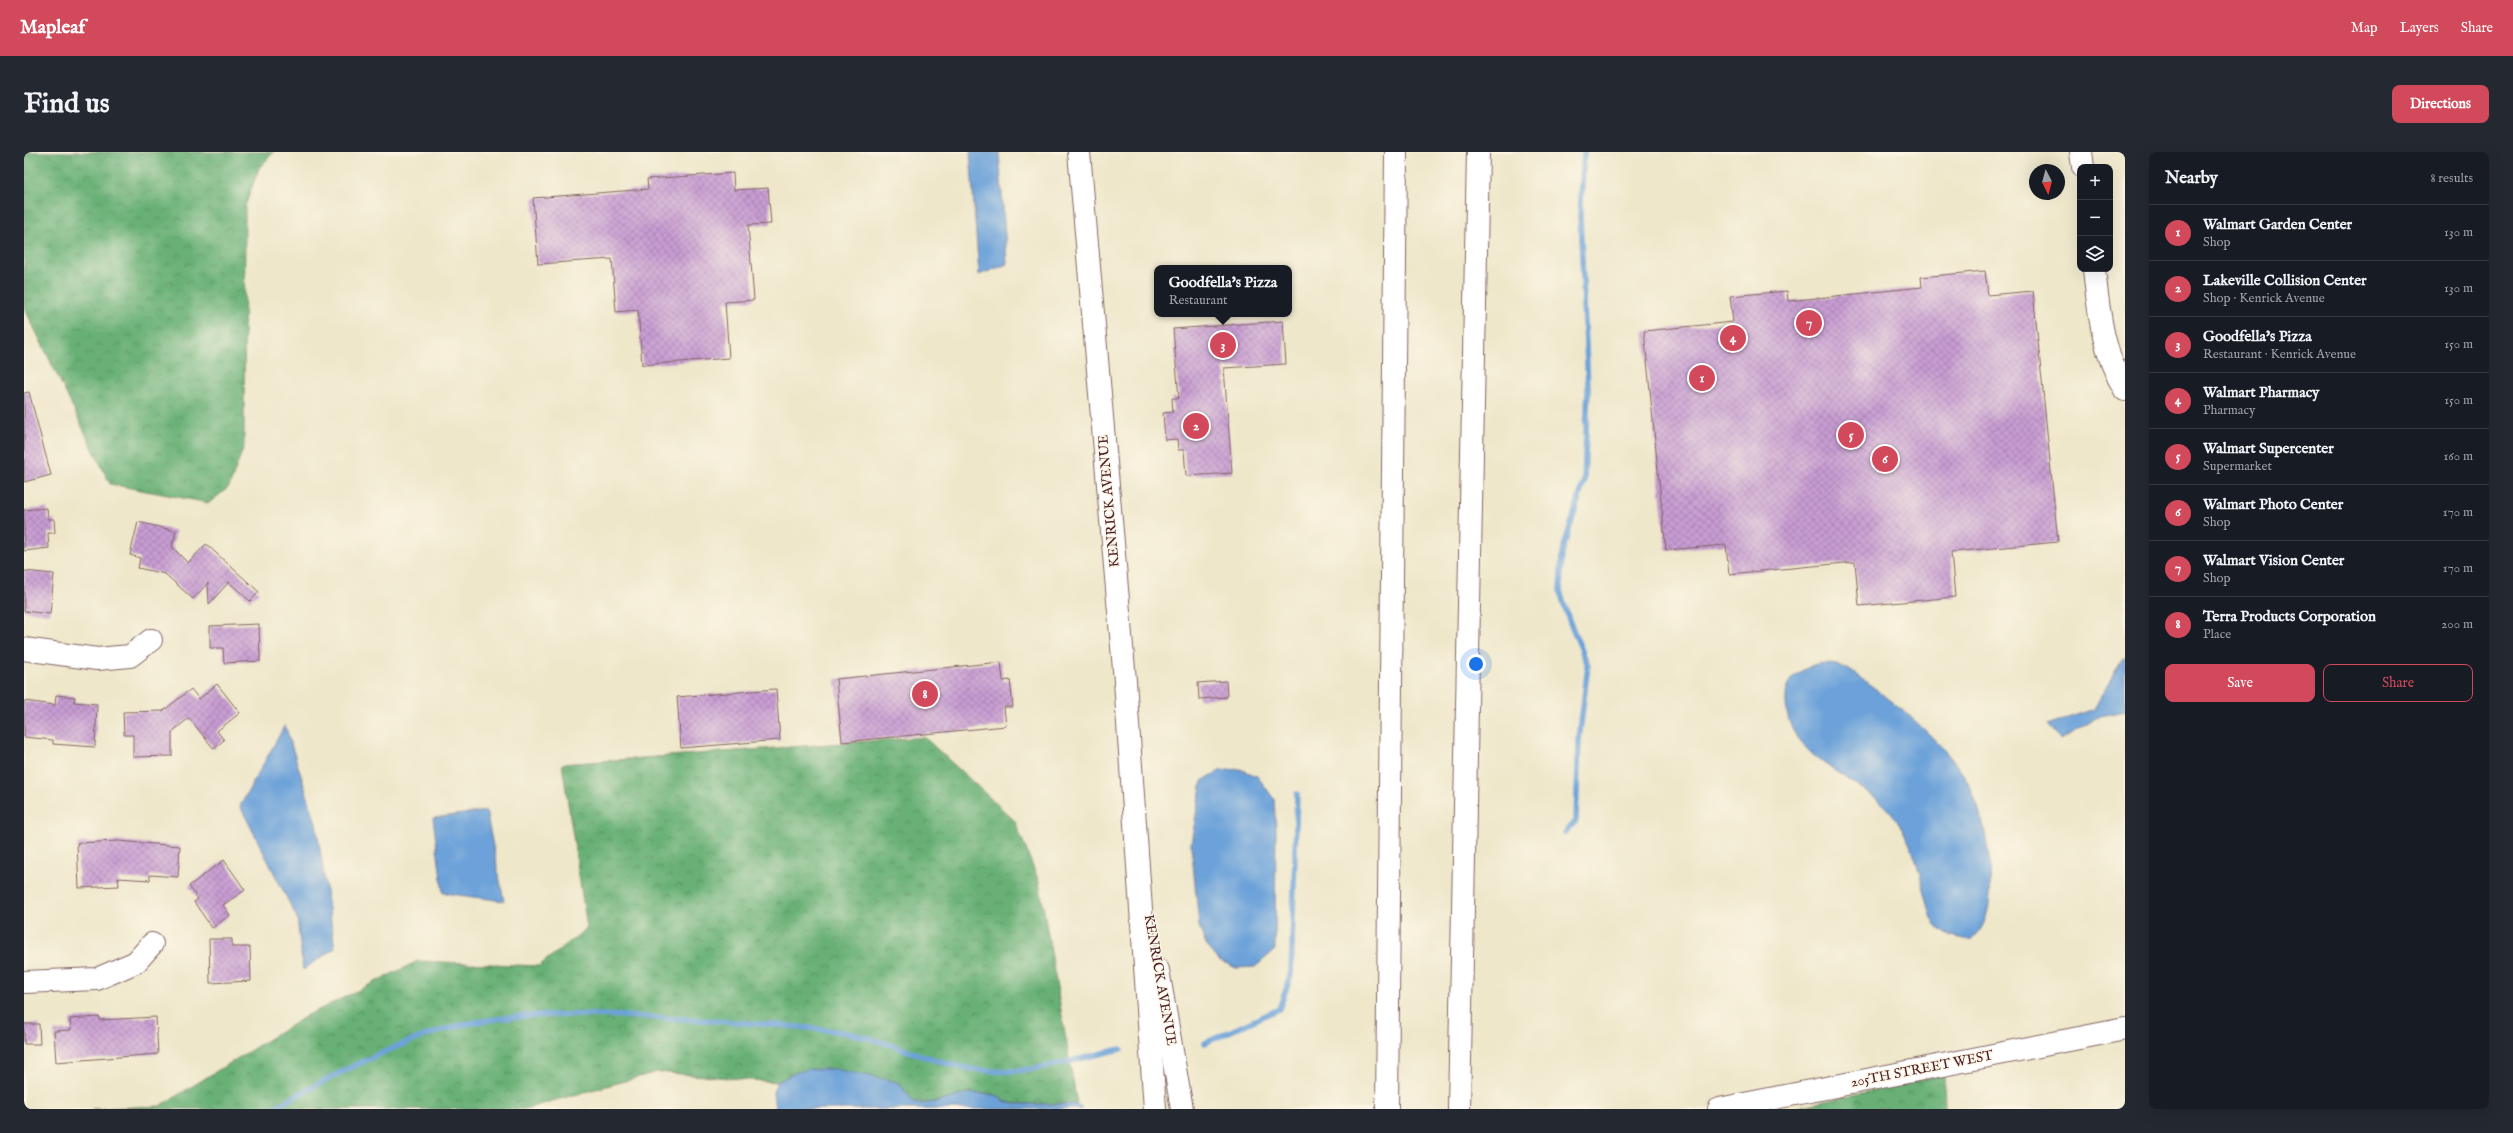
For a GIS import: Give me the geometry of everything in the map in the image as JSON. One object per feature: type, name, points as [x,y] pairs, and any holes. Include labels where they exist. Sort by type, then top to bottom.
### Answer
[{"type":"main road","name":"KENRICK AVENUE","points":[[1078,152],[1138,851],[1155,1109]]},
{"type":"main road","points":[[1388,152],[1394,231]]},
{"type":"main road","points":[[1387,1109],[1394,231],[1396,152]]},
{"type":"main road","points":[[1459,1109],[1478,152]]},
{"type":"main road","points":[[2081,152],[2083,164]]},
{"type":"main road","points":[[2094,272],[2100,325],[2112,368],[2125,390]]},
{"type":"main road","points":[[24,650],[97,659],[130,656],[151,640]]},
{"type":"main road","name":"KENRICK AVENUE","points":[[1138,851],[1182,1109]]},
{"type":"main road","points":[[24,982],[97,979],[136,962],[152,944]]},
{"type":"main road","name":"205TH STREET WEST","points":[[1719,1109],[2125,1029]]},
{"type":"green space","points":[[24,152],[274,152],[259,168],[245,206],[244,446],[229,487],[209,503],[110,484],[24,307]]},
{"type":"green space","points":[[924,737],[1015,821],[1039,882],[1077,1104],[1014,1104],[1004,1101],[996,1095],[969,1093],[937,1102],[915,1104],[898,1082],[797,1072],[777,1082],[657,1072],[524,1109],[92,1109],[160,1106],[308,1015],[418,961],[539,966],[587,928],[562,764]]},
{"type":"green space","points":[[1944,1074],[1945,1109],[1791,1109]]},
{"type":"water","points":[[970,152],[999,152],[1007,264],[979,275]]},
{"type":"water","points":[[2125,656],[2125,711],[2100,716],[2061,740],[2047,725],[2094,709]]},
{"type":"water","points":[[1819,663],[1846,668],[1879,691],[1931,736],[1963,774],[1971,789],[1979,810],[1985,833],[1991,884],[1988,907],[1982,926],[1971,940],[1959,938],[1944,932],[1932,919],[1918,866],[1908,840],[1894,817],[1864,790],[1829,767],[1799,740],[1790,723],[1786,703],[1786,694],[1790,681],[1794,676],[1799,672]]},
{"type":"water","points":[[285,725],[316,823],[335,948],[303,970],[297,918],[240,806]]},
{"type":"water","points":[[1240,769],[1257,776],[1274,799],[1276,828],[1275,950],[1255,967],[1236,968],[1219,960],[1206,945],[1199,926],[1191,843],[1202,781],[1219,771]]},
{"type":"water","points":[[486,811],[504,901],[443,893],[433,818]]},
{"type":"water","points":[[809,1069],[835,1069],[898,1082],[915,1104],[937,1102],[969,1093],[996,1095],[1004,1101],[1014,1104],[1077,1104],[1082,1109],[775,1109],[773,1092],[777,1082],[797,1072]]},
{"type":"building","points":[[733,173],[734,190],[768,188],[771,224],[748,225],[754,300],[725,302],[729,358],[642,365],[638,310],[616,312],[612,259],[538,264],[533,198],[648,189],[647,179]]},
{"type":"building","points":[[1985,271],[1988,295],[2033,291],[2058,542],[1951,552],[1955,597],[1859,606],[1855,562],[1729,574],[1726,545],[1666,550],[1644,331],[1733,322],[1730,296],[1787,291],[1788,301],[1922,287],[1921,277]]},
{"type":"building","points":[[1283,321],[1286,364],[1224,368],[1232,473],[1186,476],[1184,450],[1178,450],[1177,439],[1165,440],[1163,413],[1173,412],[1172,398],[1179,398],[1173,329]]},
{"type":"building","points":[[29,392],[51,475],[24,482],[24,393]]},
{"type":"building","points":[[47,508],[48,519],[54,519],[55,533],[48,533],[49,548],[24,551],[24,510]]},
{"type":"building","points":[[138,522],[176,531],[172,547],[188,563],[206,544],[259,592],[250,601],[229,582],[209,604],[208,583],[193,599],[165,574],[138,568],[140,558],[130,555]]},
{"type":"building","points":[[24,571],[54,574],[50,614],[24,611]]},
{"type":"building","points":[[259,624],[260,661],[224,663],[223,648],[210,648],[210,626]]},
{"type":"building","points":[[1001,662],[1003,681],[1010,680],[1013,707],[1004,707],[1006,726],[842,742],[836,679]]},
{"type":"building","points":[[1226,681],[1227,697],[1199,699],[1198,683]]},
{"type":"building","points":[[217,684],[240,713],[217,731],[224,740],[214,749],[189,718],[172,732],[172,756],[133,757],[133,735],[124,735],[123,712],[163,711],[191,689],[199,699]]},
{"type":"building","points":[[776,689],[780,740],[681,748],[677,697]]},
{"type":"building","points":[[56,695],[75,697],[74,702],[97,704],[95,747],[53,744],[53,740],[24,737],[24,701],[55,705]]},
{"type":"building","points":[[118,841],[180,846],[178,877],[150,875],[150,880],[118,878],[119,886],[79,888],[77,843]]},
{"type":"building","points":[[224,860],[245,890],[223,905],[230,915],[212,928],[194,902],[198,899],[189,886]]},
{"type":"building","points":[[209,939],[232,939],[232,947],[250,947],[251,981],[210,983]]},
{"type":"building","points":[[100,1017],[100,1020],[156,1017],[158,1054],[56,1062],[54,1031],[71,1030],[70,1019]]},
{"type":"building","points":[[24,1024],[39,1024],[40,1044],[24,1044]]},
{"type":"waterway","points":[[1565,833],[1576,821],[1579,740],[1588,665],[1569,620],[1560,591],[1562,553],[1584,481],[1588,388],[1580,216],[1584,152]]},
{"type":"waterway","points":[[1205,1043],[1279,1009],[1291,976],[1297,794]]},
{"type":"waterway","points":[[272,1109],[321,1082],[374,1056],[429,1035],[482,1021],[536,1016],[590,1015],[644,1017],[770,1024],[842,1032],[880,1041],[953,1065],[991,1071],[1040,1068],[1121,1049]]},
{"type":"place","name":"Walmart Vision Center","points":[[1809,323]]},
{"type":"place","name":"Walmart Pharmacy","points":[[1733,338]]},
{"type":"place","name":"Goodfella's Pizza","points":[[1223,345]]},
{"type":"place","name":"Walmart Garden Center","points":[[1702,378]]},
{"type":"place","name":"Lakeville Collision Center","points":[[1196,426]]},
{"type":"place","name":"Walmart Supercenter","points":[[1851,435]]},
{"type":"place","name":"Walmart Photo Center","points":[[1885,459]]},
{"type":"place","name":"Terra Products Corporation","points":[[925,694]]}]
